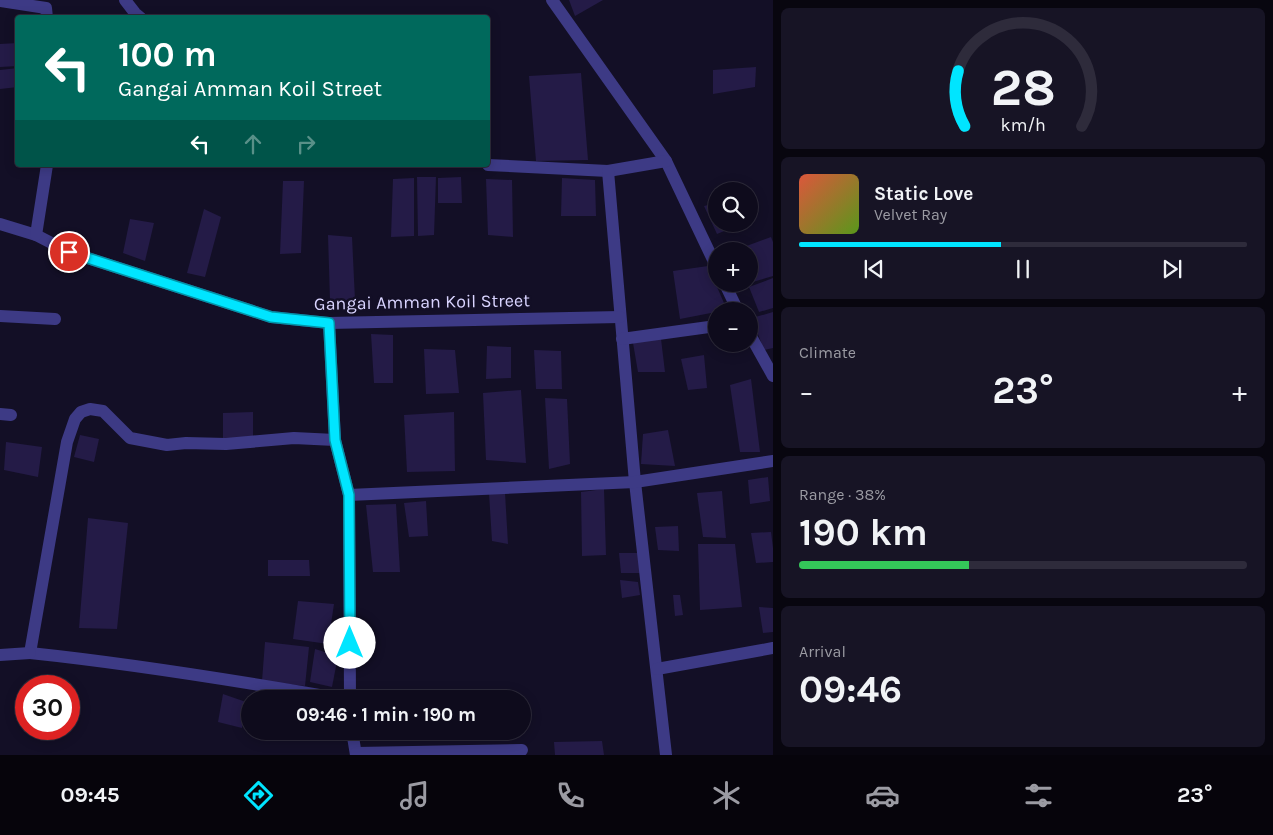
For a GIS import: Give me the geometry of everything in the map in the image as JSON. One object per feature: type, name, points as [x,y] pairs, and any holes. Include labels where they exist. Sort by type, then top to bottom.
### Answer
[{"type":"street","points":[[124,0],[138,15]]},
{"type":"street","points":[[552,0],[666,161],[708,249]]},
{"type":"street","points":[[0,1],[47,8]]},
{"type":"street","points":[[490,165],[608,171],[666,161]]},
{"type":"street","points":[[36,235],[47,167]]},
{"type":"street","points":[[608,171],[635,482],[666,755]]},
{"type":"street","name":"Gangai Amman Koil Street","points":[[0,224],[36,235],[69,252],[271,317],[329,323],[620,316]]},
{"type":"street","points":[[0,316],[55,319]]},
{"type":"street","points":[[329,323],[335,440],[349,495],[350,690]]},
{"type":"street","points":[[622,339],[708,327]]},
{"type":"street","points":[[758,349],[773,376]]},
{"type":"street","points":[[30,653],[67,442],[76,419],[81,412],[90,409],[103,411],[130,438],[167,445],[186,443],[226,444],[294,438],[335,440]]},
{"type":"street","points":[[349,495],[635,482],[773,461]]},
{"type":"street","points":[[657,669],[773,648]]},
{"type":"street","points":[[0,655],[30,653],[86,659],[290,690]]},
{"type":"street","points":[[354,740],[356,754],[522,750]]},
{"type":"building","points":[[569,0],[603,0],[575,16]]},
{"type":"building","points":[[15,43],[15,66],[0,67],[0,44]]},
{"type":"building","points":[[756,67],[755,87],[713,94],[713,70]]},
{"type":"building","points":[[15,68],[15,87],[0,89],[0,70]]},
{"type":"building","points":[[581,73],[588,160],[536,161],[529,76]]},
{"type":"building","points":[[417,177],[436,177],[434,235],[418,236]]},
{"type":"building","points":[[461,177],[462,203],[438,203],[438,178]]},
{"type":"building","points":[[414,178],[414,236],[391,237],[393,179]]},
{"type":"building","points":[[562,178],[595,180],[596,216],[561,216]]},
{"type":"building","points":[[486,179],[512,180],[513,237],[488,235]]},
{"type":"building","points":[[283,181],[304,181],[301,253],[280,254]]},
{"type":"building","points":[[708,205],[708,215],[704,206]]},
{"type":"building","points":[[204,209],[221,217],[205,277],[187,273]]},
{"type":"building","points":[[130,219],[154,223],[145,261],[123,253]]},
{"type":"building","points":[[328,235],[352,237],[355,300],[330,300]]},
{"type":"building","points":[[771,237],[773,242],[773,276],[758,280],[758,242]]},
{"type":"building","points":[[708,266],[708,292],[719,292],[724,302],[708,302],[708,314],[680,319],[673,271]]},
{"type":"building","points":[[773,278],[773,308],[759,312],[758,302],[755,302],[751,292],[758,292],[758,284]]},
{"type":"building","points":[[773,312],[773,348],[764,350],[758,334],[758,316]]},
{"type":"building","points":[[371,334],[393,335],[393,383],[374,383]]},
{"type":"building","points":[[661,339],[665,372],[638,372],[633,343]]},
{"type":"building","points":[[487,346],[511,347],[511,378],[486,379]]},
{"type":"building","points":[[424,349],[455,350],[459,393],[426,394]]},
{"type":"building","points":[[534,350],[561,351],[562,389],[536,389]]},
{"type":"building","points":[[704,355],[707,388],[688,390],[681,359]]},
{"type":"building","points":[[751,379],[760,452],[740,452],[730,385]]},
{"type":"building","points":[[521,390],[526,463],[486,460],[483,393]]},
{"type":"building","points":[[545,398],[567,399],[570,464],[549,469]]},
{"type":"building","points":[[253,412],[253,439],[223,439],[223,413]]},
{"type":"building","points":[[454,412],[455,471],[407,472],[404,415]]},
{"type":"building","points":[[668,430],[675,466],[641,464],[643,434]]},
{"type":"building","points":[[80,435],[99,439],[94,462],[74,457]]},
{"type":"building","points":[[6,442],[42,447],[38,477],[4,470]]},
{"type":"building","points":[[768,477],[770,501],[750,504],[748,480]]},
{"type":"building","points":[[604,489],[606,555],[582,556],[581,492]]},
{"type":"building","points":[[722,491],[726,538],[703,537],[697,493]]},
{"type":"building","points":[[489,493],[505,493],[508,544],[492,541]]},
{"type":"building","points":[[426,501],[428,536],[409,537],[404,503]]},
{"type":"building","points":[[396,504],[400,572],[373,572],[366,505]]},
{"type":"building","points":[[88,518],[128,523],[117,629],[79,628]]},
{"type":"building","points":[[678,526],[679,551],[658,550],[655,527]]},
{"type":"building","points":[[771,532],[773,562],[756,563],[751,533]]},
{"type":"building","points":[[698,544],[735,544],[742,607],[700,610]]},
{"type":"building","points":[[619,553],[639,553],[642,573],[621,573]]},
{"type":"building","points":[[268,560],[309,560],[310,576],[268,576]]},
{"type":"building","points":[[620,580],[638,582],[640,595],[622,598]]},
{"type":"building","points":[[673,595],[680,595],[683,615],[675,616]]},
{"type":"building","points":[[298,601],[334,604],[328,644],[293,639]]},
{"type":"building","points":[[759,607],[773,608],[773,632],[763,633]]},
{"type":"building","points":[[265,642],[309,647],[305,686],[262,681]]},
{"type":"building","points":[[315,649],[338,656],[332,687],[310,682]]},
{"type":"building","points":[[223,694],[241,700],[241,728],[218,722]]},
{"type":"building","points":[[602,741],[604,755],[555,755],[554,742]]},
{"type":"route","points":[[69,252],[271,317],[329,323],[335,440],[349,495],[350,643]]}]
